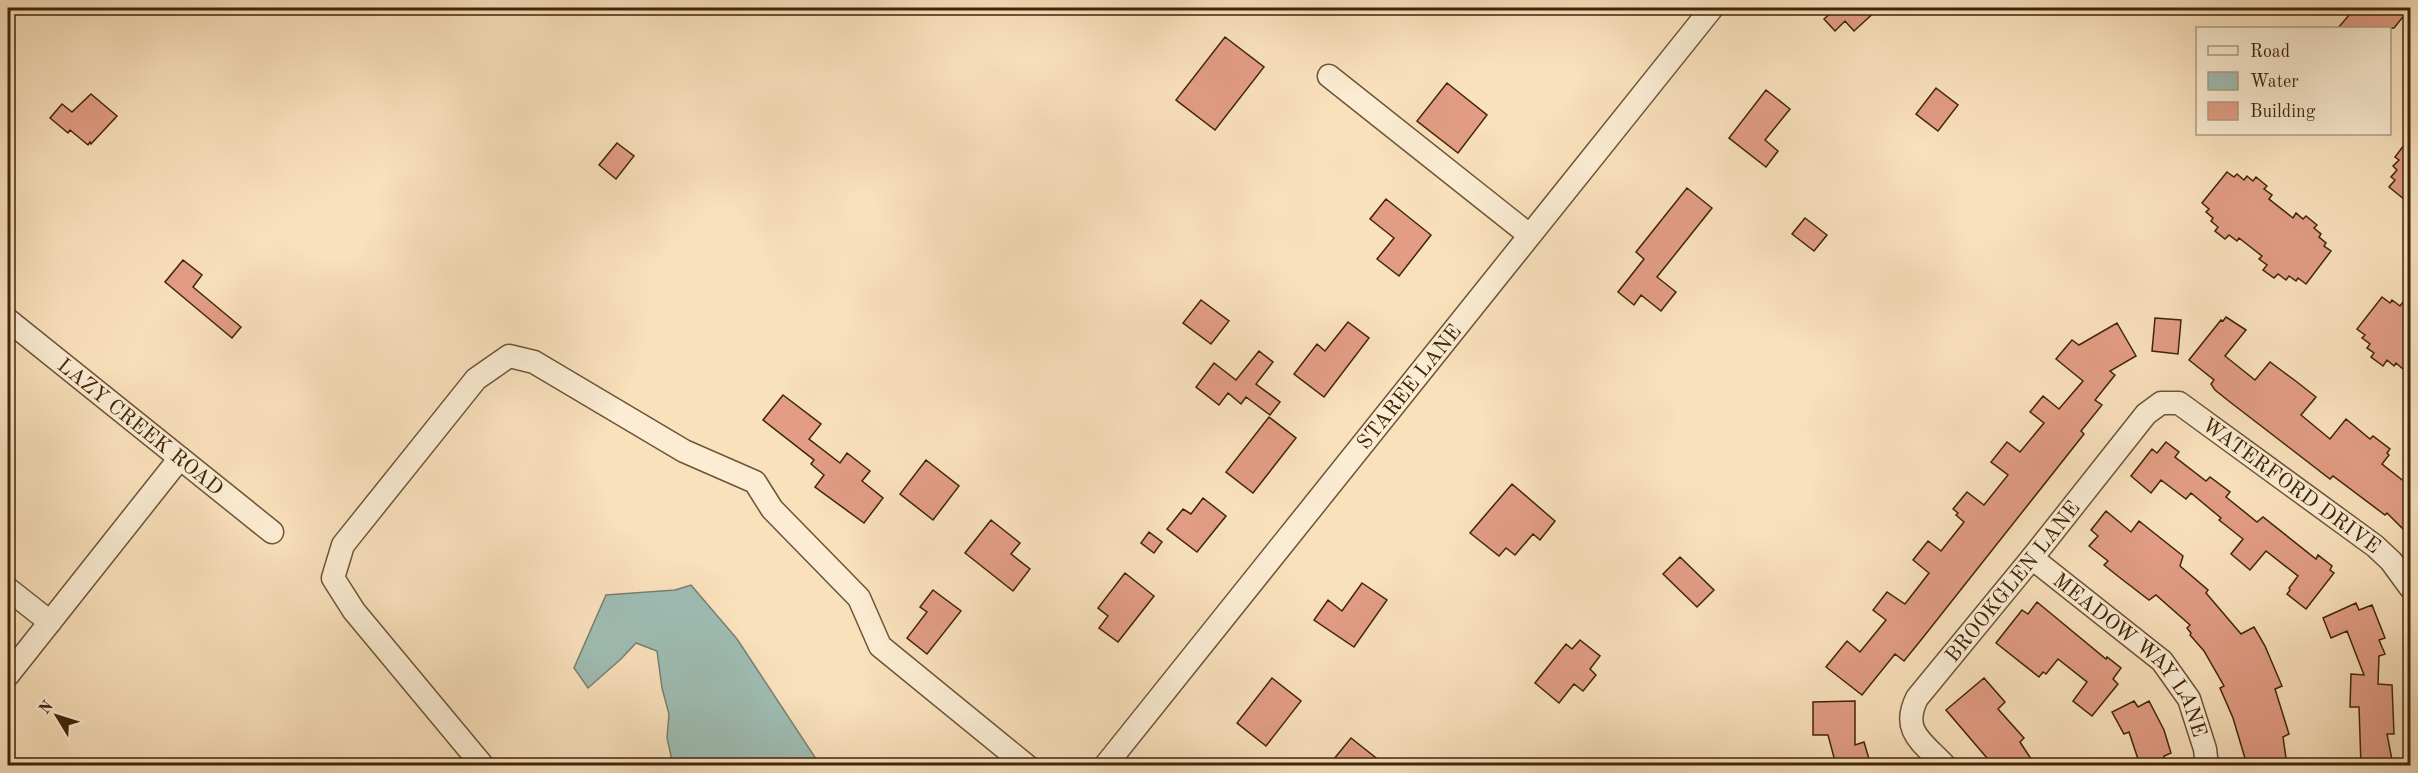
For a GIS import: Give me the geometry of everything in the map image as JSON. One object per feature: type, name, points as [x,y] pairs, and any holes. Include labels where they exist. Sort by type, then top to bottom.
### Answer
[{"type":"street","name":"STAREE LANE","points":[[1105,765],[1528,234],[1712,8]]},
{"type":"street","points":[[1329,76],[1528,234]]},
{"type":"street","name":"LAZY CREEK ROAD","points":[[8,320],[272,531]]},
{"type":"street","points":[[483,765],[354,610],[333,578],[343,545],[476,379],[509,356],[534,362],[684,451],[755,482],[772,509],[859,598],[880,646],[1027,765]]},
{"type":"street","name":"BROOKGLEN LANE","points":[[1945,765],[1915,736],[1912,723],[1913,706],[1917,698],[2146,414],[2161,403]]},
{"type":"street","name":"WATERFORD DRIVE","points":[[2161,403],[2179,403],[2375,546],[2391,561],[2410,587]]},
{"type":"street","points":[[8,675],[180,458]]},
{"type":"street","name":"MEADOW WAY LANE","points":[[2032,558],[2162,661],[2189,699],[2205,749],[2207,765]]},
{"type":"street","points":[[8,588],[50,622]]},
{"type":"water","points":[[691,585],[737,639],[820,765],[673,765],[667,738],[669,714],[662,688],[657,651],[636,643],[588,688],[574,668],[606,595],[675,590]]},
{"type":"building","points":[[1832,8],[1879,8],[1854,31],[1845,21],[1835,31],[1824,19],[1834,10]]},
{"type":"building","points":[[2355,8],[2410,8],[2394,28],[2339,27]]},
{"type":"building","points":[[1225,37],[1264,67],[1215,130],[1176,100]]},
{"type":"building","points":[[1447,83],[1487,115],[1458,153],[1417,121]]},
{"type":"building","points":[[1936,88],[1958,105],[1938,131],[1916,114]]},
{"type":"building","points":[[1766,90],[1790,109],[1765,140],[1778,151],[1766,167],[1729,138]]},
{"type":"building","points":[[91,94],[117,116],[88,145],[70,130],[68,133],[50,118],[62,104],[72,112]]},
{"type":"building","points":[[2410,137],[2410,204],[2389,187],[2395,180],[2391,177],[2397,170],[2393,166],[2399,160],[2395,157]]},
{"type":"building","points":[[617,143],[634,156],[616,179],[599,165]]},
{"type":"building","points":[[2227,172],[2234,177],[2237,174],[2244,180],[2247,176],[2253,181],[2256,177],[2267,186],[2264,189],[2272,195],[2269,199],[2293,218],[2296,213],[2303,219],[2306,216],[2317,225],[2314,228],[2326,243],[2324,246],[2331,251],[2306,284],[2298,278],[2296,281],[2289,276],[2286,280],[2278,274],[2274,278],[2263,270],[2267,265],[2259,259],[2262,256],[2239,238],[2237,241],[2229,235],[2225,239],[2215,231],[2218,227],[2206,212],[2209,209],[2202,203]]},
{"type":"building","points":[[1687,188],[1712,208],[1657,277],[1676,292],[1661,311],[1641,295],[1634,305],[1618,292],[1644,259],[1636,252]]},
{"type":"building","points":[[1386,199],[1431,235],[1399,276],[1377,259],[1394,238],[1370,219]]},
{"type":"building","points":[[1805,218],[1827,235],[1814,251],[1792,234]]},
{"type":"building","points":[[183,260],[202,275],[193,287],[241,327],[232,338],[165,282]]},
{"type":"building","points":[[2382,297],[2400,306],[2403,302],[2410,308],[2410,375],[2396,363],[2394,366],[2387,360],[2383,366],[2371,357],[2374,353],[2367,348],[2370,344],[2362,338],[2365,335],[2357,329]]},
{"type":"building","points":[[1201,300],[1229,321],[1211,344],[1183,323]]},
{"type":"building","points":[[2226,317],[2246,330],[2225,356],[2255,380],[2270,362],[2316,397],[2301,415],[2330,439],[2346,419],[2370,439],[2373,436],[2390,449],[2387,453],[2389,455],[2382,464],[2410,486],[2410,536],[2387,513],[2385,515],[2333,476],[2330,479],[2230,402],[2215,390],[2211,384],[2214,380],[2189,360],[2221,320],[2223,321]]},
{"type":"building","points":[[2155,318],[2181,320],[2178,354],[2152,351]]},
{"type":"building","points":[[1348,322],[1369,338],[1324,397],[1294,374],[1317,344],[1325,351]]},
{"type":"building","points":[[2117,323],[2136,356],[2110,371],[2115,375],[2095,400],[2102,405],[2081,431],[2084,434],[1904,661],[1895,654],[1862,695],[1826,667],[1847,641],[1860,652],[1886,620],[1873,610],[1887,592],[1905,604],[1929,573],[1913,560],[1928,541],[1941,551],[1964,522],[1953,509],[1967,492],[1984,505],[2008,475],[1991,462],[2007,442],[2020,452],[2044,423],[2030,412],[2043,396],[2059,409],[2083,381],[2056,359],[2072,340],[2079,345]]},
{"type":"building","points":[[1259,351],[1273,362],[1256,384],[1280,402],[1270,415],[1246,397],[1241,404],[1228,393],[1219,405],[1196,387],[1214,363],[1236,380]]},
{"type":"building","points":[[783,395],[821,424],[809,439],[840,463],[847,453],[870,471],[862,481],[883,498],[864,523],[815,487],[824,475],[811,464],[814,460],[763,420]]},
{"type":"building","points":[[1269,417],[1296,438],[1253,493],[1226,472]]},
{"type":"building","points":[[2166,442],[2179,452],[2175,457],[2206,481],[2210,477],[2230,492],[2226,497],[2257,522],[2263,517],[2316,559],[2318,555],[2332,566],[2330,570],[2334,573],[2306,609],[2287,594],[2298,576],[2266,551],[2250,570],[2231,554],[2243,539],[2191,493],[2186,499],[2161,480],[2151,493],[2131,476],[2152,449],[2157,453]]},
{"type":"building","points":[[926,460],[959,486],[933,520],[900,494]]},
{"type":"building","points":[[1512,484],[1555,521],[1540,540],[1533,534],[1515,555],[1506,548],[1499,556],[1470,533]]},
{"type":"building","points":[[1203,498],[1226,516],[1197,552],[1167,529],[1183,509],[1191,514]]},
{"type":"building","points":[[2106,511],[2131,532],[2139,521],[2183,556],[2180,566],[2208,590],[2206,593],[2241,634],[2254,627],[2282,686],[2275,689],[2289,734],[2283,737],[2287,765],[2247,765],[2233,718],[2220,688],[2224,686],[2204,651],[2190,635],[2187,628],[2190,625],[2156,595],[2149,600],[2119,577],[2104,565],[2108,561],[2089,546],[2098,536],[2091,530]]},
{"type":"building","points":[[991,520],[1020,543],[1011,554],[1030,569],[1013,591],[965,553]]},
{"type":"building","points":[[1149,532],[1162,542],[1154,553],[1141,543]]},
{"type":"building","points":[[1680,557],[1714,590],[1697,607],[1663,574]]},
{"type":"building","points":[[1125,573],[1154,596],[1118,642],[1099,628],[1108,616],[1098,608]]},
{"type":"building","points":[[1362,583],[1387,600],[1354,647],[1314,620],[1328,600],[1342,611]]},
{"type":"building","points":[[933,590],[961,611],[927,654],[907,638],[927,612],[920,607]]},
{"type":"building","points":[[2037,602],[2106,659],[2107,657],[2121,668],[2113,679],[2118,684],[2092,716],[2073,701],[2087,682],[2058,659],[2046,674],[2043,672],[2039,677],[1996,643],[2022,610],[2028,614]]},
{"type":"building","points":[[2356,603],[2359,610],[2372,605],[2385,638],[2379,640],[2385,654],[2379,656],[2378,684],[2392,685],[2394,734],[2387,734],[2393,765],[2361,765],[2359,707],[2350,707],[2351,674],[2364,675],[2347,631],[2331,638],[2323,618]]},
{"type":"building","points":[[1580,640],[1600,656],[1590,669],[1596,675],[1583,691],[1574,684],[1559,703],[1535,683],[1566,644],[1572,649]]},
{"type":"building","points":[[1272,678],[1301,701],[1266,746],[1237,723]]},
{"type":"building","points":[[1984,678],[2005,702],[1998,709],[2024,738],[2020,742],[2035,765],[1993,765],[1946,710]]},
{"type":"building","points":[[1855,701],[1855,745],[1864,742],[1869,759],[1861,761],[1863,765],[1836,765],[1828,735],[1813,735],[1813,702]]},
{"type":"building","points":[[2134,701],[2138,707],[2149,701],[2164,730],[2171,753],[2164,756],[2164,765],[2140,765],[2129,732],[2124,734],[2112,712]]},
{"type":"building","points":[[1351,738],[1385,765],[1329,765]]}]
